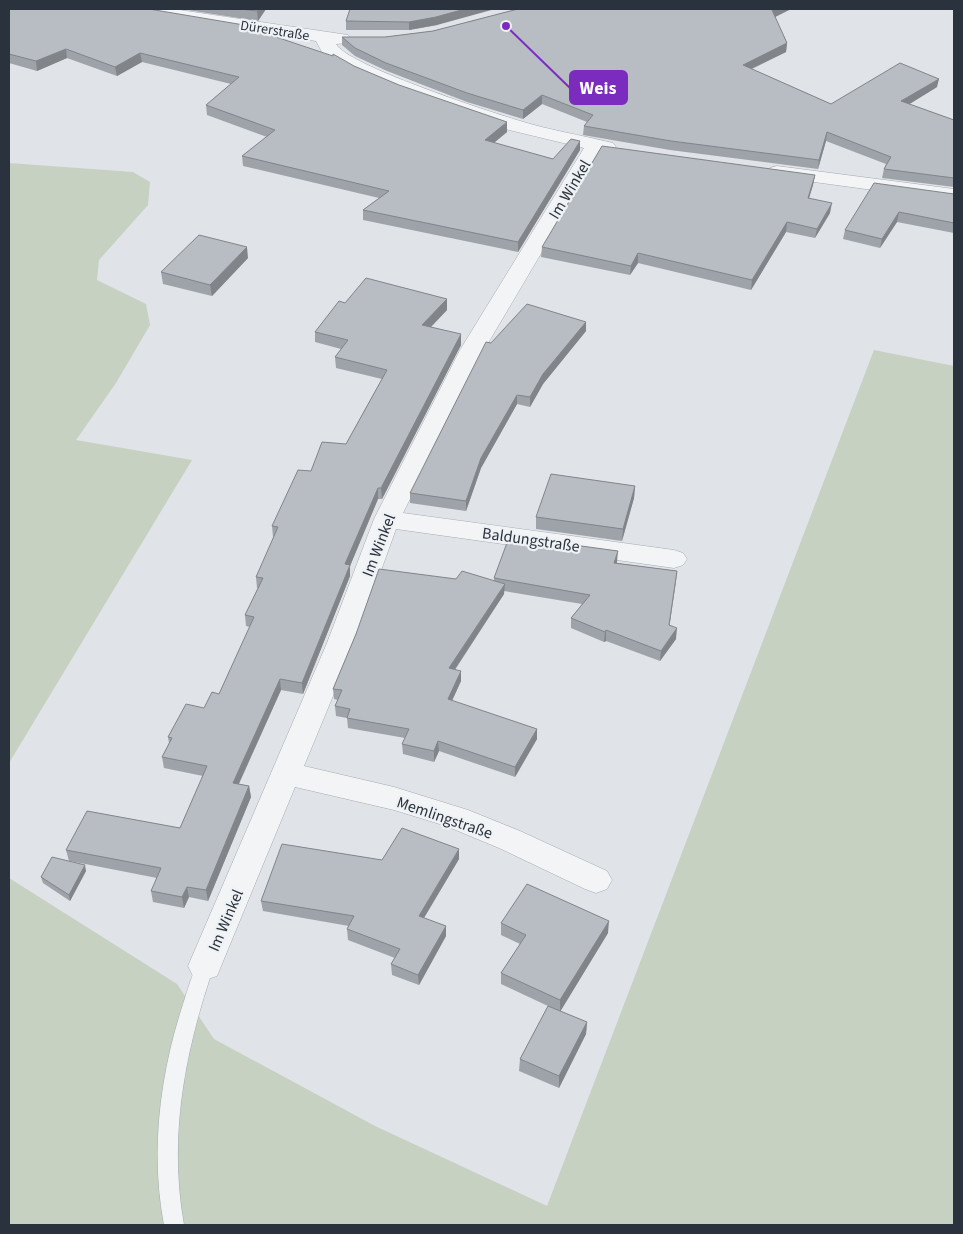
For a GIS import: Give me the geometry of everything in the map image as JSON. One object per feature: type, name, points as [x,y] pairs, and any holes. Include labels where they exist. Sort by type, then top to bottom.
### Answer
[{"type":"street","name":"Dürerstraße","points":[[138,9],[196,13],[324,38],[362,40]]},
{"type":"street","points":[[324,38],[330,50],[341,60],[404,87],[512,125],[595,146],[621,150]]},
{"type":"street","name":"Im Winkel","points":[[205,966],[341,643],[387,519],[472,350],[595,146]]},
{"type":"street","points":[[762,170],[954,195]]},
{"type":"street","name":"Baldungstraße","points":[[387,519],[674,559]]},
{"type":"street","name":"Memlingstraße","points":[[287,774],[404,802],[456,818],[503,837],[596,880]]},
{"type":"lane","points":[[174,1225],[168,1199],[168,1118],[182,1036],[205,966]]},
{"type":"green space","points":[[9,163],[133,172],[150,182],[148,205],[99,260],[97,280],[146,304],[150,325],[116,383],[76,440],[192,460],[9,763]]},
{"type":"green space","points":[[874,350],[954,366],[954,1225],[9,1225],[9,878],[177,984],[214,1039],[375,1126],[547,1206]]},
{"type":"building","points":[[9,9],[149,9],[244,25],[333,56],[333,54],[354,66],[399,85],[507,122],[485,140],[553,159],[571,139],[580,141],[518,242],[363,210],[389,191],[242,156],[275,130],[206,105],[239,77],[140,53],[115,67],[66,49],[36,61],[9,54]]},
{"type":"building","points":[[240,9],[259,9],[257,11]]},
{"type":"building","points":[[350,9],[465,9],[409,22],[346,21]]},
{"type":"building","points":[[518,9],[775,9],[772,10],[787,43],[743,65],[831,104],[900,63],[939,79],[901,101],[954,120],[954,178],[884,169],[891,157],[827,132],[819,160],[671,141],[584,126],[593,115],[542,95],[523,110],[467,93],[386,63],[355,48],[342,37],[385,37],[433,31]]},
{"type":"building","points":[[602,146],[815,175],[808,198],[832,203],[817,229],[787,222],[752,280],[638,253],[631,266],[542,247]]},
{"type":"building","points":[[874,183],[954,194],[954,223],[899,212],[882,239],[845,230]]},
{"type":"building","points":[[199,235],[247,247],[210,285],[161,272]]},
{"type":"building","points":[[366,278],[447,299],[422,325],[461,334],[381,488],[378,488],[345,564],[350,565],[302,683],[280,679],[233,783],[249,786],[206,890],[187,887],[182,897],[151,891],[161,868],[66,850],[87,811],[180,828],[207,766],[162,757],[172,738],[168,737],[186,704],[204,708],[212,692],[219,694],[254,617],[245,615],[263,578],[256,577],[278,527],[272,526],[298,470],[311,471],[322,442],[346,444],[387,370],[335,357],[348,340],[315,332],[339,301],[345,303]]},
{"type":"building","points":[[527,304],[586,322],[543,374],[530,397],[517,395],[481,458],[466,501],[410,493],[486,342],[491,343]]},
{"type":"building","points":[[551,474],[635,486],[623,529],[536,517]]},
{"type":"building","points":[[530,539],[618,551],[614,563],[677,571],[669,625],[677,628],[661,651],[571,618],[590,595],[494,578],[508,540],[528,544]]},
{"type":"building","points":[[379,569],[456,579],[462,571],[505,584],[449,668],[461,671],[448,699],[537,729],[515,767],[438,741],[434,751],[402,744],[409,729],[347,718],[350,709],[335,706],[342,690],[333,689],[356,634]]},
{"type":"building","points":[[402,828],[459,849],[419,916],[446,926],[418,975],[391,964],[400,949],[347,929],[354,916],[261,901],[282,844],[382,860]]},
{"type":"building","points":[[52,857],[85,865],[69,895],[41,877]]},
{"type":"building","points":[[527,884],[609,921],[560,1000],[501,973],[526,935],[501,923]]},
{"type":"building","points":[[548,1006],[587,1022],[559,1076],[520,1059]]},
{"type":"place","name":"Weis","points":[[506,26]]}]
